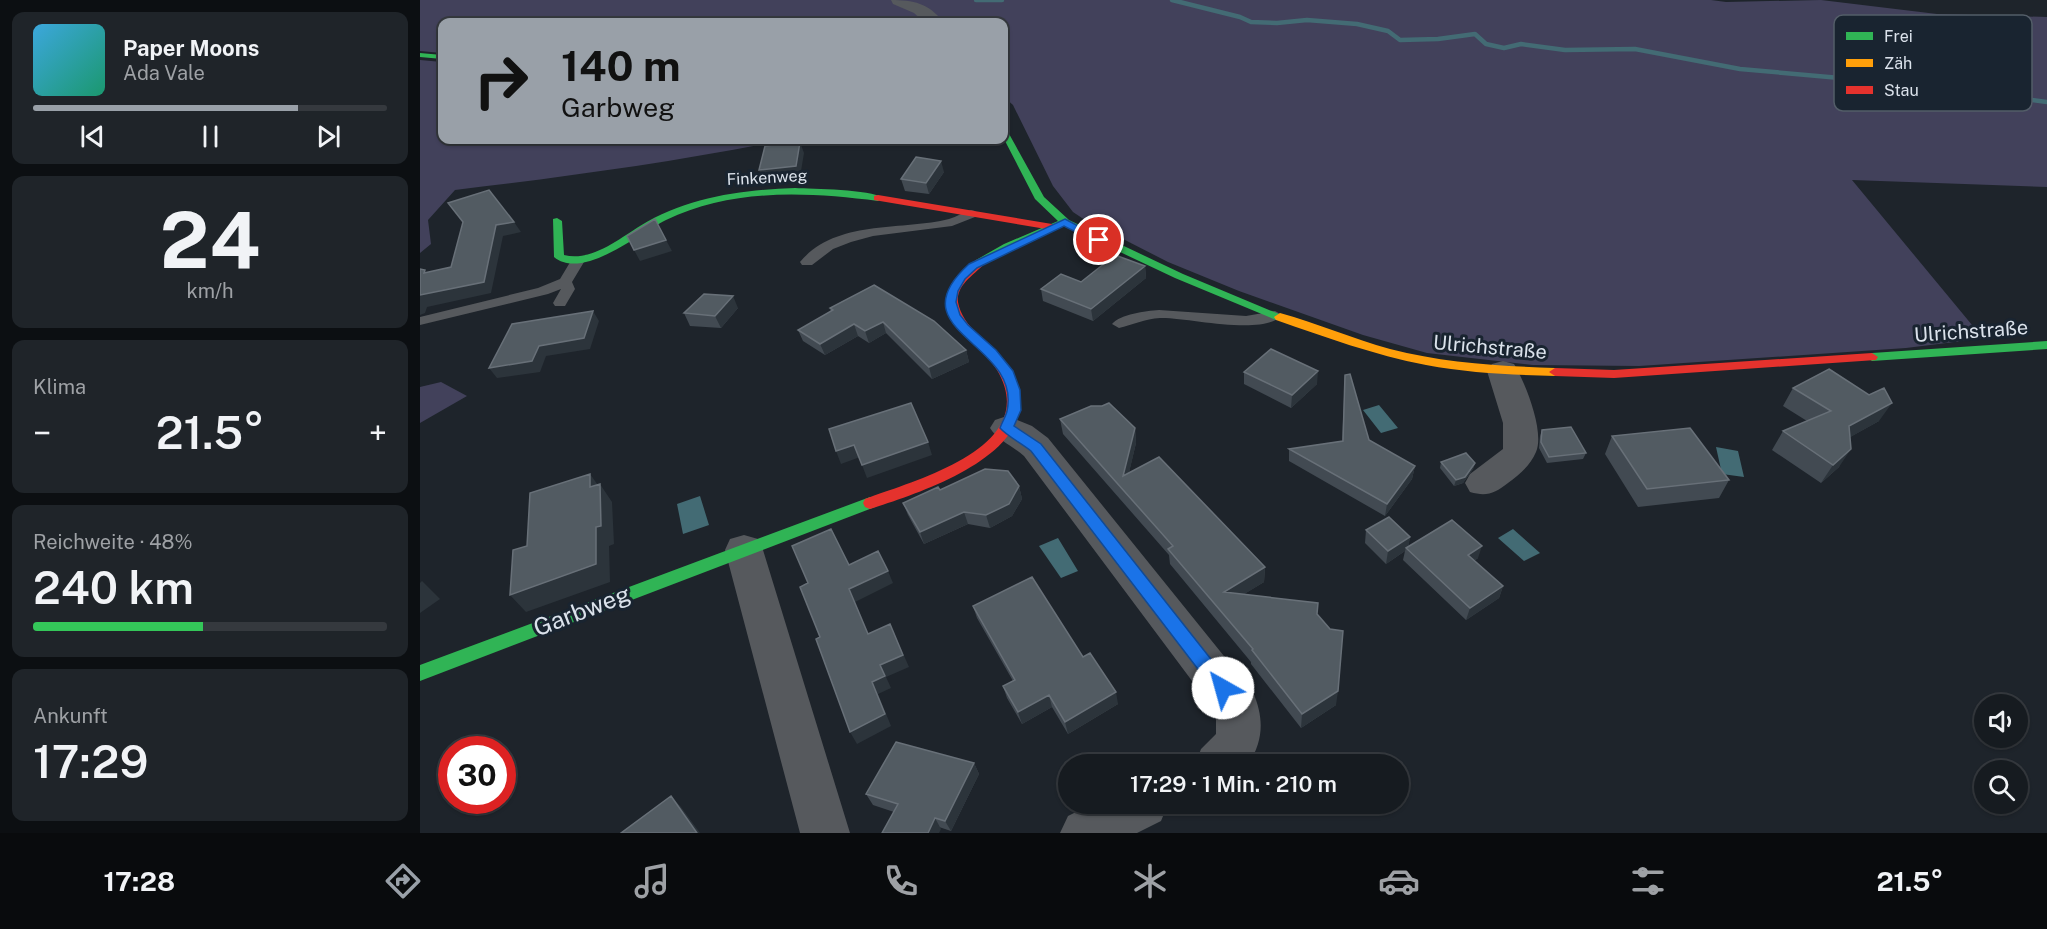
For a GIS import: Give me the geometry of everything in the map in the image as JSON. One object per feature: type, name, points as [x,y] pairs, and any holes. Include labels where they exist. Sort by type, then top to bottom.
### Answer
[{"type":"street","points":[[899,0],[920,9],[930,18]]},
{"type":"street","points":[[420,55],[438,57]]},
{"type":"street","name":"Ulrichstraße","points":[[1008,139],[1040,199],[1058,225],[1275,315],[1341,339],[1425,361],[1503,371],[1614,374],[2047,345]]},
{"type":"street","name":"Finkenweg","points":[[577,262],[607,249],[670,214],[735,194],[770,191],[839,194],[1058,225]]},
{"type":"street","points":[[557,221],[559,257],[565,261],[577,262]]},
{"type":"street","points":[[1058,225],[973,266],[952,291],[950,302],[954,316],[963,328],[991,352],[1006,371],[1014,390],[1014,410],[1007,428],[1020,434],[1036,447],[1238,706],[1241,731],[1230,754]]},
{"type":"street","points":[[1484,483],[1513,459],[1520,451],[1522,440],[1517,413],[1503,371]]},
{"type":"street","name":"Garbweg","points":[[420,673],[917,485],[966,462],[991,446],[1007,428]]},
{"type":"street","points":[[744,550],[825,833]]},
{"type":"street","points":[[1085,833],[1124,814]]},
{"type":"lane","name":"Finkenweg","points":[[807,262],[828,246],[846,239],[872,232],[952,222],[971,214]]},
{"type":"lane","points":[[420,321],[543,291],[565,282],[577,262]]},
{"type":"lane","points":[[560,303],[568,289],[565,282]]},
{"type":"lane","points":[[1119,324],[1144,316],[1160,314],[1244,321],[1260,321],[1275,315]]},
{"type":"shaded area","points":[[420,0],[1711,0],[1726,2],[1821,0],[1937,14],[1974,15],[1834,15],[1834,111],[2032,111],[2032,17],[2047,17],[2047,187],[1852,180],[1977,331],[2011,335],[1906,348],[1639,366],[1533,365],[1427,353],[1363,335],[1239,291],[1168,262],[1082,218],[1073,212],[1053,186],[1013,105],[1008,101],[1008,18],[438,18],[438,53],[420,51]]},
{"type":"shaded area","points":[[420,60],[438,62],[438,144],[763,144],[620,168],[455,190],[428,220],[431,244],[420,253]]},
{"type":"shaded area","points":[[441,382],[467,396],[420,423],[420,387]]},
{"type":"shaded area","points":[[1379,405],[1398,428],[1381,433],[1363,410]]},
{"type":"shaded area","points":[[1716,447],[1738,451],[1744,477],[1722,474]]},
{"type":"shaded area","points":[[700,496],[709,525],[683,534],[677,504]]},
{"type":"shaded area","points":[[1513,529],[1540,553],[1524,561],[1498,538]]},
{"type":"shaded area","points":[[1058,538],[1078,571],[1061,578],[1039,546]]},
{"type":"building","points":[[800,144],[796,166],[759,170],[765,146]]},
{"type":"building","points":[[916,157],[941,161],[926,183],[901,179]]},
{"type":"building","points":[[489,190],[514,222],[496,225],[484,282],[420,295],[420,269],[425,270],[424,273],[451,267],[463,222],[448,203]]},
{"type":"building","points":[[655,219],[666,240],[634,250],[627,236]]},
{"type":"building","points":[[1115,255],[1145,266],[1091,309],[1041,289],[1061,274],[1081,282]]},
{"type":"building","points":[[874,285],[934,321],[966,350],[929,367],[883,322],[865,331],[854,324],[820,344],[798,330],[833,310],[830,308]]},
{"type":"building","points":[[704,294],[733,296],[715,316],[684,313]]},
{"type":"building","points":[[593,311],[584,338],[539,346],[532,361],[489,368],[512,324]]},
{"type":"building","points":[[1271,349],[1318,371],[1292,395],[1244,372]]},
{"type":"building","points":[[1829,369],[1869,395],[1884,388],[1892,403],[1849,426],[1851,449],[1833,465],[1783,431],[1831,411],[1793,388]]},
{"type":"building","points":[[1350,374],[1369,440],[1415,466],[1387,504],[1289,449],[1343,441],[1345,375]]},
{"type":"building","points":[[911,403],[928,442],[862,465],[854,445],[836,451],[829,429]]},
{"type":"building","points":[[1109,403],[1135,428],[1123,476],[1159,457],[1265,567],[1224,592],[1318,603],[1317,614],[1330,629],[1343,631],[1338,691],[1302,714],[1253,649],[1168,549],[1173,546],[1060,419],[1091,406],[1102,406]]},
{"type":"building","points":[[1571,427],[1586,453],[1549,457],[1541,442],[1542,430]]},
{"type":"building","points":[[1690,428],[1729,480],[1647,489],[1612,436]]},
{"type":"building","points":[[1466,453],[1475,463],[1465,477],[1456,480],[1441,462]]},
{"type":"building","points":[[985,469],[1008,471],[1019,486],[1009,504],[986,515],[964,512],[920,532],[903,503],[938,487],[940,490]]},
{"type":"building","points":[[590,474],[590,487],[600,484],[601,526],[596,527],[596,564],[510,595],[513,550],[527,546],[530,493]]},
{"type":"building","points":[[1389,517],[1410,537],[1388,551],[1366,530]]},
{"type":"building","points":[[1452,520],[1482,546],[1468,555],[1503,586],[1470,608],[1406,548]]},
{"type":"building","points":[[831,529],[849,565],[878,551],[888,571],[849,589],[868,634],[890,624],[903,655],[880,665],[885,676],[872,682],[885,714],[850,732],[816,639],[820,637],[800,587],[808,583],[792,546]]},
{"type":"building","points":[[1032,577],[1083,657],[1090,653],[1116,692],[1065,722],[1049,695],[1018,712],[1003,686],[1015,680],[973,606]]},
{"type":"building","points":[[896,742],[974,763],[945,821],[935,818],[928,833],[882,833],[898,804],[866,794]]},
{"type":"building","points":[[671,796],[697,833],[621,833]]},
{"type":"waterway","points":[[976,0],[1002,0]]},
{"type":"waterway","points":[[1172,0],[1240,17],[1251,22],[1277,23],[1307,20],[1357,24],[1388,31],[1400,40],[1438,39],[1475,34],[1486,44],[1504,48],[1521,44],[1565,50],[1635,49],[1740,69],[1834,77]]},
{"type":"waterway","points":[[2032,100],[2047,102]]},
{"type":"traffic: fast","points":[[420,55],[438,57]]},
{"type":"traffic: fast","points":[[1008,139],[1040,199],[1065,222],[1179,276],[1280,317]]},
{"type":"traffic: fast","points":[[557,221],[559,257],[571,260],[597,255],[662,218],[688,207],[714,200],[741,195],[795,191],[878,198]]},
{"type":"traffic: fast","points":[[980,262],[1008,246],[1065,222]]},
{"type":"traffic: fast","points":[[1872,357],[2047,345]]},
{"type":"traffic: fast","points":[[420,673],[870,503]]},
{"type":"traffic: slow","points":[[1280,317],[1370,348],[1426,361],[1490,369],[1555,372]]},
{"type":"traffic: jam","points":[[878,198],[1052,227]]},
{"type":"traffic: jam","points":[[870,503],[963,465],[990,447],[1009,424],[1014,408],[1011,385],[1001,366],[957,316],[952,300],[958,282],[980,262]]},
{"type":"traffic: jam","points":[[1555,372],[1614,374],[1872,357]]},
{"type":"route","points":[[1099,240],[1065,222],[973,266],[952,291],[950,302],[954,316],[963,328],[991,352],[1006,371],[1014,390],[1014,410],[1007,428],[1020,434],[1036,447],[1223,688]]}]
